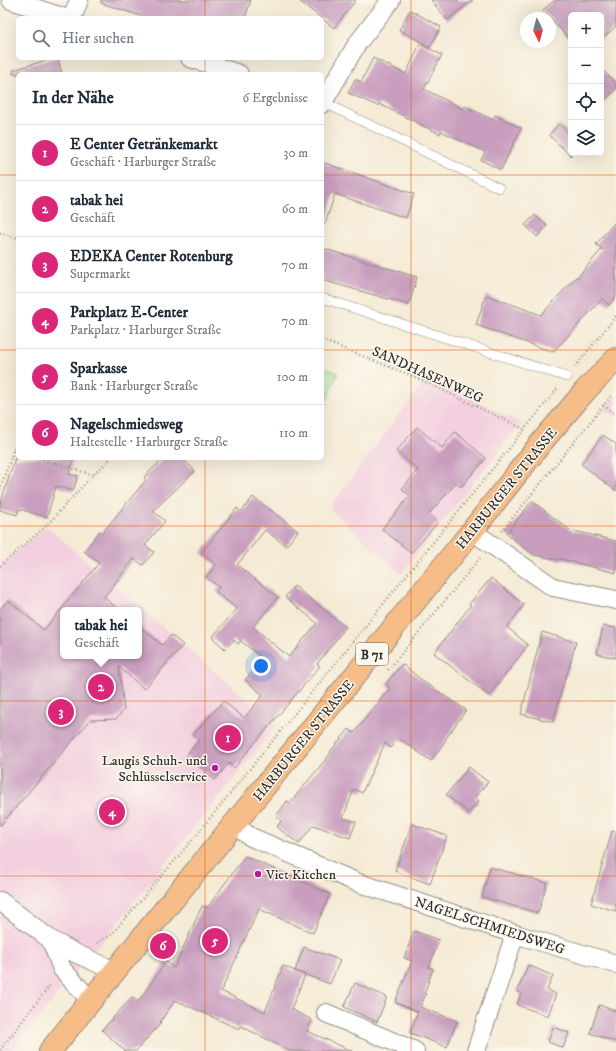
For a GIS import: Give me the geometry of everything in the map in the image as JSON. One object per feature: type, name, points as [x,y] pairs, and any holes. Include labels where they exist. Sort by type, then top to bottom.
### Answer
[{"type":"main road","name":"HARBURGER STRASSE","points":[[585,391],[605,356],[616,343]]},
{"type":"main road","name":"HARBURGER STRASSE","points":[[50,1051],[541,444],[585,391],[616,359]]},
{"type":"street","points":[[11,0],[59,16]]},
{"type":"street","points":[[73,16],[79,0]]},
{"type":"street","points":[[324,99],[357,44],[391,0]]},
{"type":"street","points":[[196,60],[233,72]]},
{"type":"street","points":[[472,531],[553,587],[616,600]]},
{"type":"street","name":"NAGELSCHMIEDSWEG","points":[[234,825],[251,837],[356,882],[515,934],[616,964]]},
{"type":"street","points":[[0,901],[51,940],[75,953],[115,971]]},
{"type":"street","points":[[476,1051],[515,934]]},
{"type":"street","points":[[51,940],[62,969],[91,1001]]},
{"type":"street","points":[[326,1013],[415,1051]]},
{"type":"lane","points":[[324,103],[499,188]]},
{"type":"lane","points":[[324,299],[567,376]]},
{"type":"path","points":[[0,233],[16,237]]},
{"type":"path","points":[[111,935],[194,838],[616,316]]},
{"type":"path","name":"SANDHASENWEG","points":[[324,341],[414,377],[524,429]]},
{"type":"path","points":[[0,490],[16,444]]},
{"type":"path","points":[[45,460],[93,475]]},
{"type":"path","points":[[0,566],[46,526],[109,460]]},
{"type":"shaded area","points":[[427,378],[521,423],[401,574],[329,508]]},
{"type":"shaded area","points":[[616,395],[616,415],[604,411]]},
{"type":"shaded area","points":[[46,526],[140,607],[60,607],[60,659],[142,659],[142,609],[277,725],[12,1051],[0,1051],[0,566]]},
{"type":"green space","points":[[324,368],[338,373],[324,406]]},
{"type":"building","points":[[101,0],[251,0],[246,16],[141,16],[101,3]]},
{"type":"building","points":[[298,0],[356,0],[334,28],[324,20],[324,16],[319,16]]},
{"type":"building","points":[[431,0],[473,0],[447,20]]},
{"type":"building","points":[[555,0],[616,0],[616,26],[604,37],[604,12],[568,12],[568,38],[556,24],[556,12],[545,12],[543,10]]},
{"type":"building","points":[[410,10],[441,27],[430,47],[399,30]]},
{"type":"building","points":[[420,44],[442,55],[424,89],[463,109],[465,106],[493,120],[495,115],[521,128],[501,170],[481,160],[485,152],[441,131],[440,134],[379,104],[378,106],[348,93],[355,79],[361,82],[373,58],[406,74]]},
{"type":"building","points":[[47,60],[58,60],[62,72],[16,72],[16,74],[13,74],[13,70]]},
{"type":"building","points":[[604,72],[616,83],[616,89],[604,102]]},
{"type":"building","points":[[559,124],[568,132],[568,153],[549,135]]},
{"type":"building","points":[[324,163],[414,194],[406,218],[335,194],[325,224]]},
{"type":"building","points":[[535,215],[547,226],[537,237],[525,225]]},
{"type":"building","points":[[616,221],[616,296],[609,305],[602,299],[553,352],[476,325],[486,295],[541,315],[576,277],[577,278],[602,249],[596,244]]},
{"type":"building","points":[[324,249],[417,277],[409,305],[324,281]]},
{"type":"building","points":[[417,427],[442,448],[455,432],[486,458],[461,487],[456,483],[429,514],[438,522],[411,553],[382,529],[410,496],[402,489],[418,470],[396,451]]},
{"type":"building","points":[[603,435],[616,444],[616,491],[581,464]]},
{"type":"building","points":[[15,458],[16,460],[73,460],[69,474],[78,476],[73,491],[56,486],[47,517],[19,509],[17,515],[0,510],[0,505]]},
{"type":"building","points":[[162,460],[184,460],[195,471],[153,511],[165,521],[145,545],[154,552],[143,565],[134,559],[104,597],[116,607],[63,607],[99,563],[84,551],[100,531],[102,533],[146,480],[144,477]]},
{"type":"building","points":[[253,497],[298,531],[286,546],[265,530],[237,565],[278,597],[253,627],[289,657],[317,623],[285,597],[294,586],[346,627],[317,664],[320,666],[234,768],[229,763],[215,780],[186,756],[199,740],[193,735],[223,701],[244,718],[263,695],[245,680],[263,659],[241,641],[238,644],[234,640],[225,649],[212,637],[237,609],[216,592],[219,587],[206,577],[216,565],[201,553],[237,508],[241,512]]},
{"type":"building","points":[[532,501],[570,530],[616,541],[616,573],[561,559],[534,555],[506,534]]},
{"type":"building","points":[[491,578],[524,605],[507,627],[528,645],[489,696],[434,653],[471,605],[469,604]]},
{"type":"building","points":[[8,600],[44,630],[60,611],[60,659],[142,659],[142,628],[162,645],[171,635],[183,645],[144,689],[119,667],[124,710],[116,719],[90,720],[0,826],[0,609]]},
{"type":"building","points":[[603,626],[616,628],[616,658],[597,654]]},
{"type":"building","points":[[542,632],[576,642],[553,722],[521,714]]},
{"type":"building","points":[[402,664],[424,682],[466,710],[431,761],[400,739],[391,748],[385,743],[362,793],[354,789],[343,818],[356,822],[350,838],[313,825],[299,844],[277,827],[281,821],[276,816],[287,801],[290,803],[349,729],[354,733],[390,688],[386,684]]},
{"type":"building","points":[[469,767],[488,782],[475,797],[479,801],[469,813],[446,795]]},
{"type":"building","points":[[412,824],[447,836],[430,884],[395,871]]},
{"type":"building","points":[[612,831],[616,832],[616,911],[591,904]]},
{"type":"building","points":[[245,856],[330,894],[313,933],[259,909],[221,991],[265,1012],[283,966],[305,975],[291,1009],[312,1020],[307,1031],[352,1051],[290,1051],[241,1026],[239,1029],[175,1000],[160,1022],[161,1023],[136,1051],[125,1051],[102,1030],[132,997],[138,1002],[166,962],[174,968],[202,906],[207,908]]},
{"type":"building","points":[[490,867],[547,883],[538,913],[482,897]]},
{"type":"building","points":[[414,931],[439,940],[429,967],[433,969],[424,994],[426,994],[420,1007],[457,1021],[447,1047],[410,1033],[418,1012],[395,1002],[412,961],[404,958]]},
{"type":"building","points":[[304,947],[340,960],[330,984],[295,971]]},
{"type":"building","points":[[528,965],[553,976],[547,990],[556,994],[548,1016],[517,1005],[521,993],[517,992]]},
{"type":"building","points":[[355,983],[387,997],[377,1022],[344,1007]]},
{"type":"building","points":[[599,1005],[616,1011],[616,1042],[590,1033]]},
{"type":"building","points":[[553,1027],[569,1033],[563,1048],[548,1042]]},
{"type":"place","name":"tabak hei","points":[[101,687]]},
{"type":"place","name":"EDEKA Center Rotenburg","points":[[61,712]]},
{"type":"place","name":"E Center Getränkemarkt","points":[[228,738]]},
{"type":"place","name":"Laugis Schuh- und Schlüsselservice","points":[[215,768]]},
{"type":"place","name":"Parkplatz E-Center","points":[[112,812]]},
{"type":"place","name":"Viet Kitchen","points":[[258,874]]},
{"type":"place","name":"Sparkasse","points":[[215,941]]},
{"type":"place","name":"Nagelschmiedsweg","points":[[163,946]]}]
